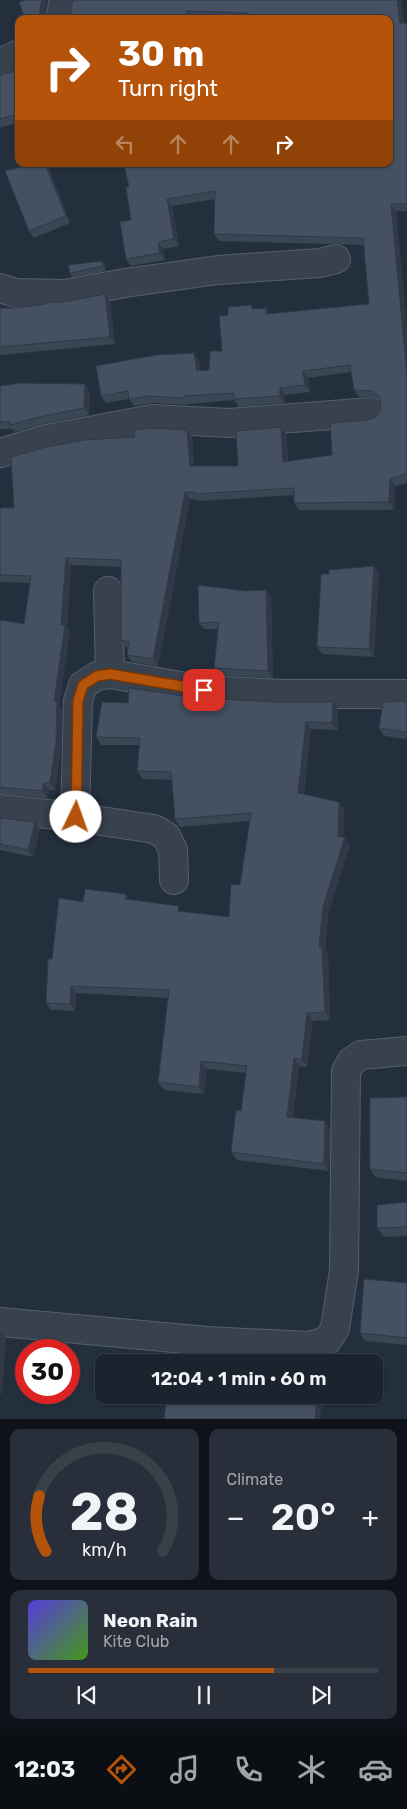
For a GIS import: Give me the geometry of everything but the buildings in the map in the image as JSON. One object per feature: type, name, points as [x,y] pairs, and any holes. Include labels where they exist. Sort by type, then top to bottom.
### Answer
[{"type":"street","points":[[61,15],[64,0]]},
{"type":"street","points":[[0,63],[15,56]]},
{"type":"street","points":[[0,288],[16,293],[65,294],[125,283],[218,270],[320,263],[336,259]]},
{"type":"street","points":[[0,453],[47,439],[152,419],[229,422],[371,412]]},
{"type":"street","points":[[108,591],[110,674]]},
{"type":"street","points":[[76,817],[78,701],[83,685],[97,676],[110,674],[204,690],[283,694],[407,694]]},
{"type":"street","points":[[0,809],[76,817],[154,829],[166,836],[173,850],[174,880]]},
{"type":"street","points":[[0,1322],[207,1341],[309,1346],[327,1341],[335,1328],[344,1272],[346,1071],[352,1061],[361,1055],[407,1051]]},
{"type":"route","points":[[76,817],[78,701],[83,685],[97,676],[110,674],[204,690]]}]
